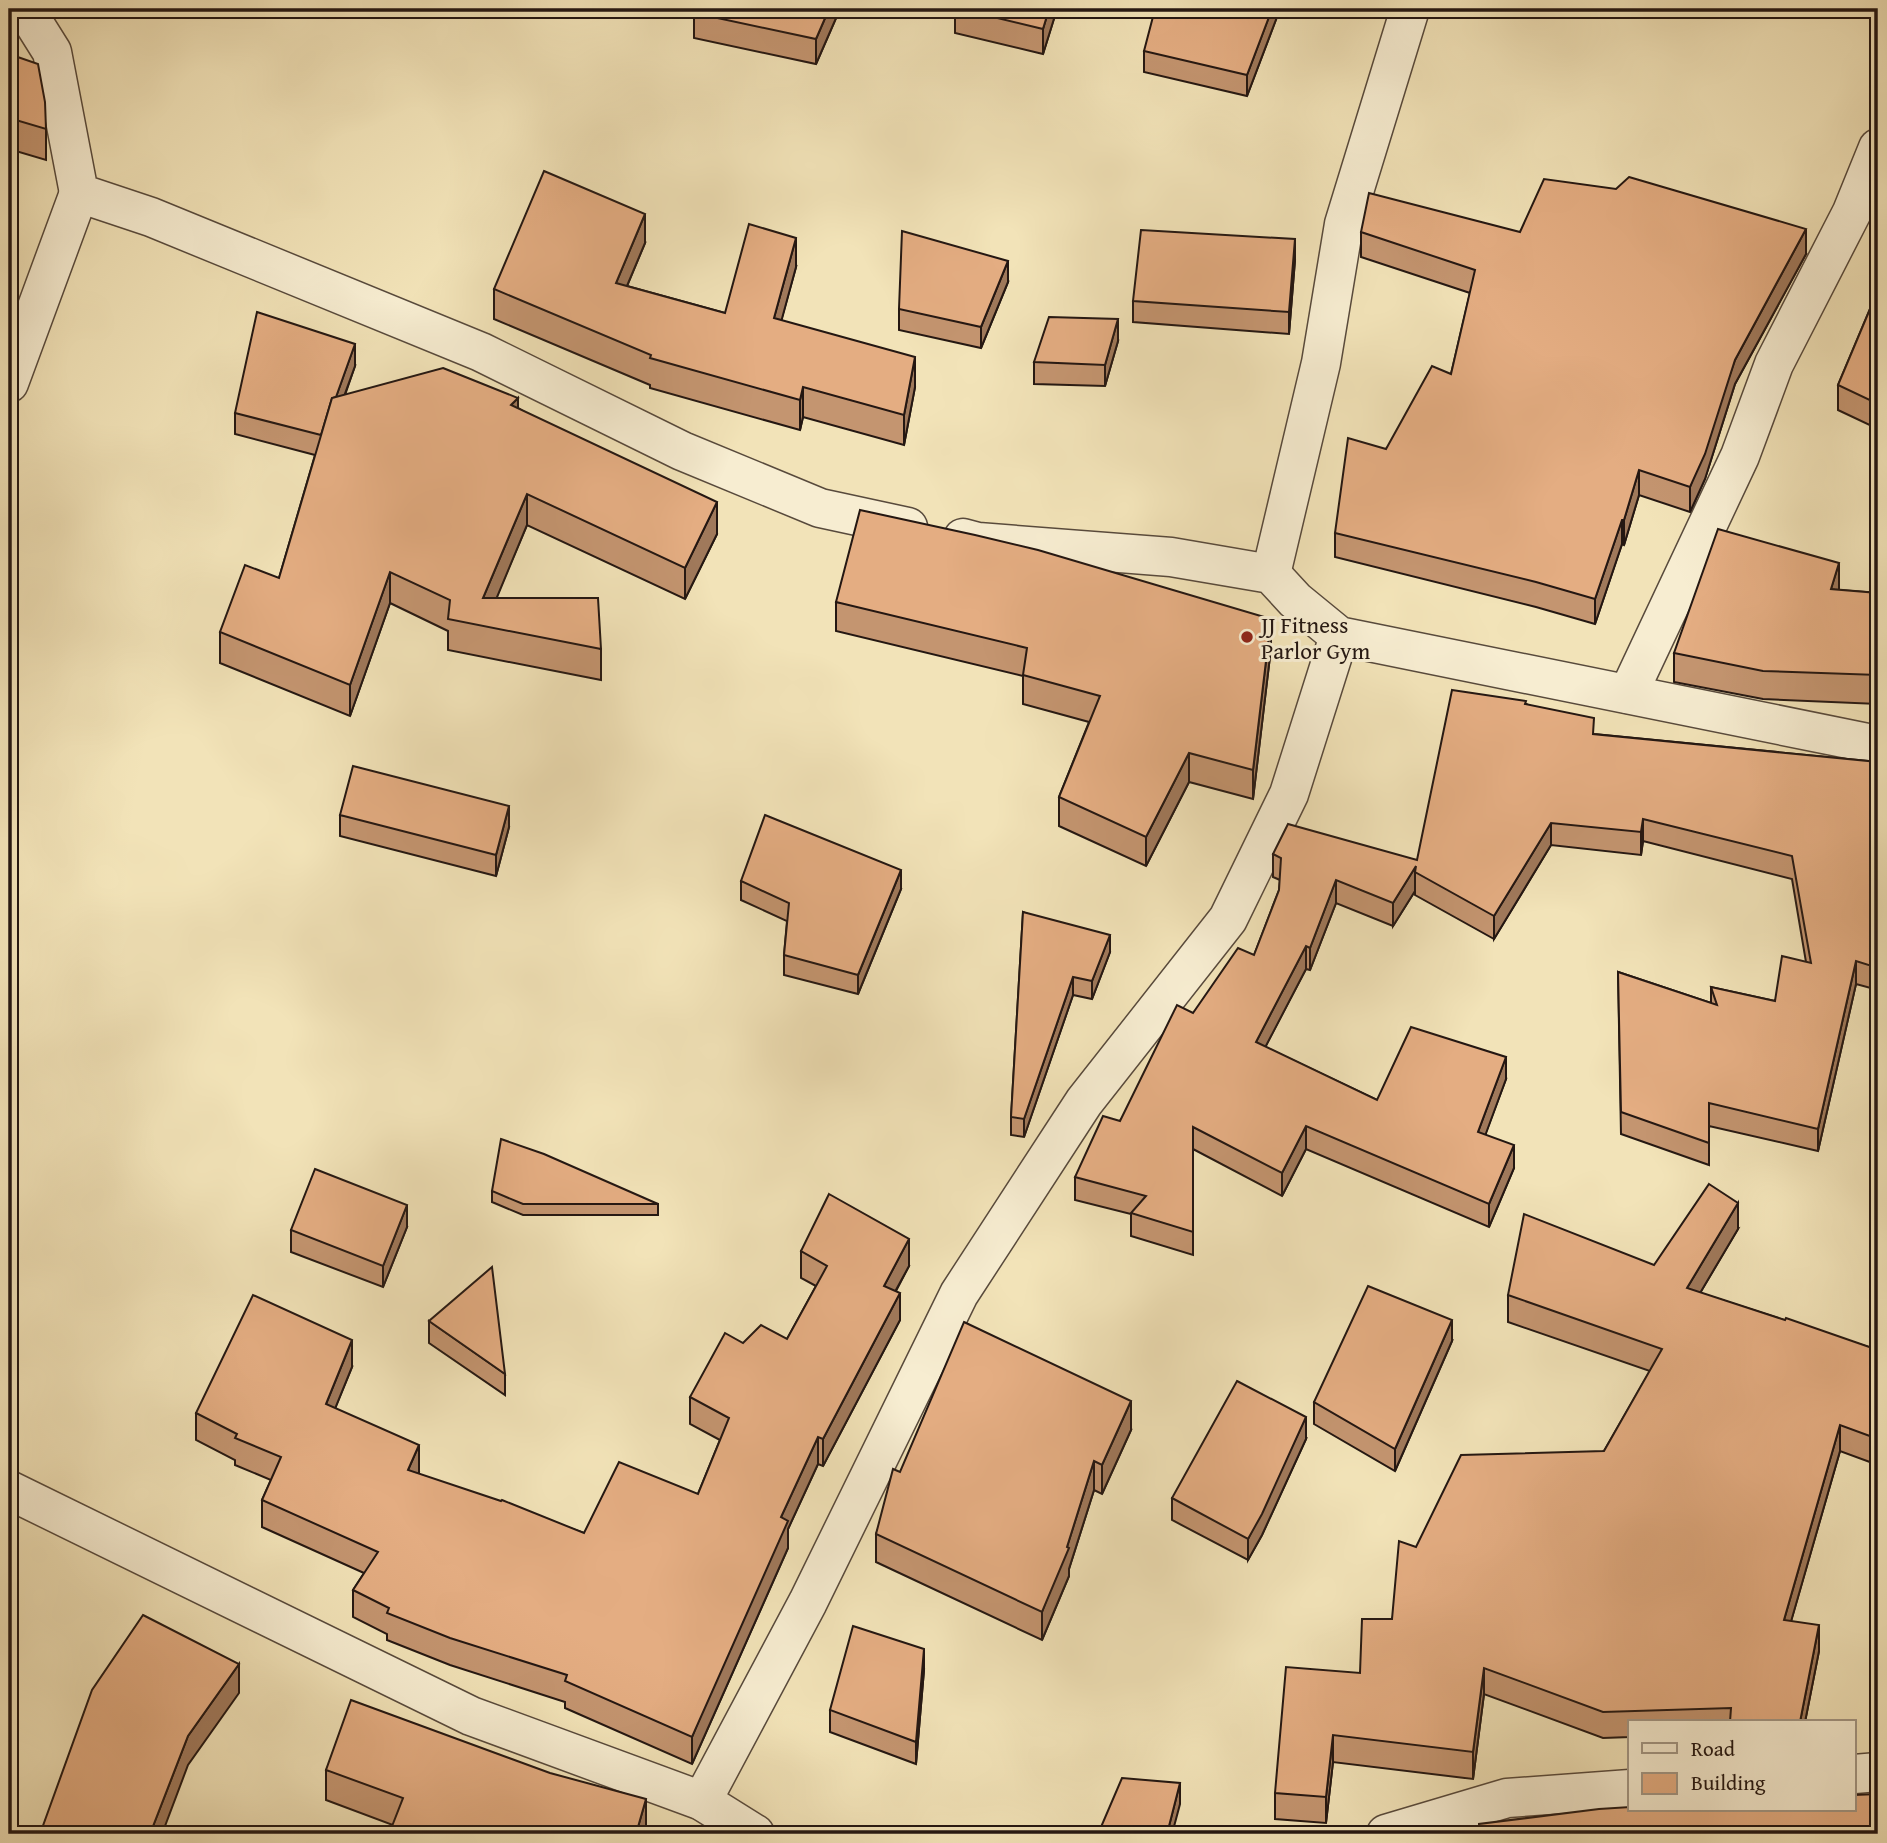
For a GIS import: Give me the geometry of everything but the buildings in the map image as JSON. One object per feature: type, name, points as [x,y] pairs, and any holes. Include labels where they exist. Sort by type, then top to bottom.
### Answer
[{"type":"street","points":[[9,383],[79,193],[52,52],[25,9]]},
{"type":"street","points":[[1271,574],[1321,363],[1344,224],[1410,9]]},
{"type":"street","points":[[1628,694],[1740,456],[1774,364],[1852,212],[1878,148]]},
{"type":"street","points":[[79,193],[151,217],[481,352],[682,451],[820,508],[978,541],[1171,557],[1271,574],[1295,600],[1339,636],[1878,745]]},
{"type":"street","points":[[702,1801],[808,1602],[959,1294],[1084,1101],[1228,919],[1289,794],[1339,636]]},
{"type":"street","points":[[9,1490],[471,1716],[702,1801],[755,1834]]},
{"type":"street","points":[[1856,1774],[1878,1772]]},
{"type":"street","points":[[1386,1834],[1507,1798],[1628,1789]]},
{"type":"place","name":"JJ Fitness Parlor Gym","points":[[1247,637]]}]
